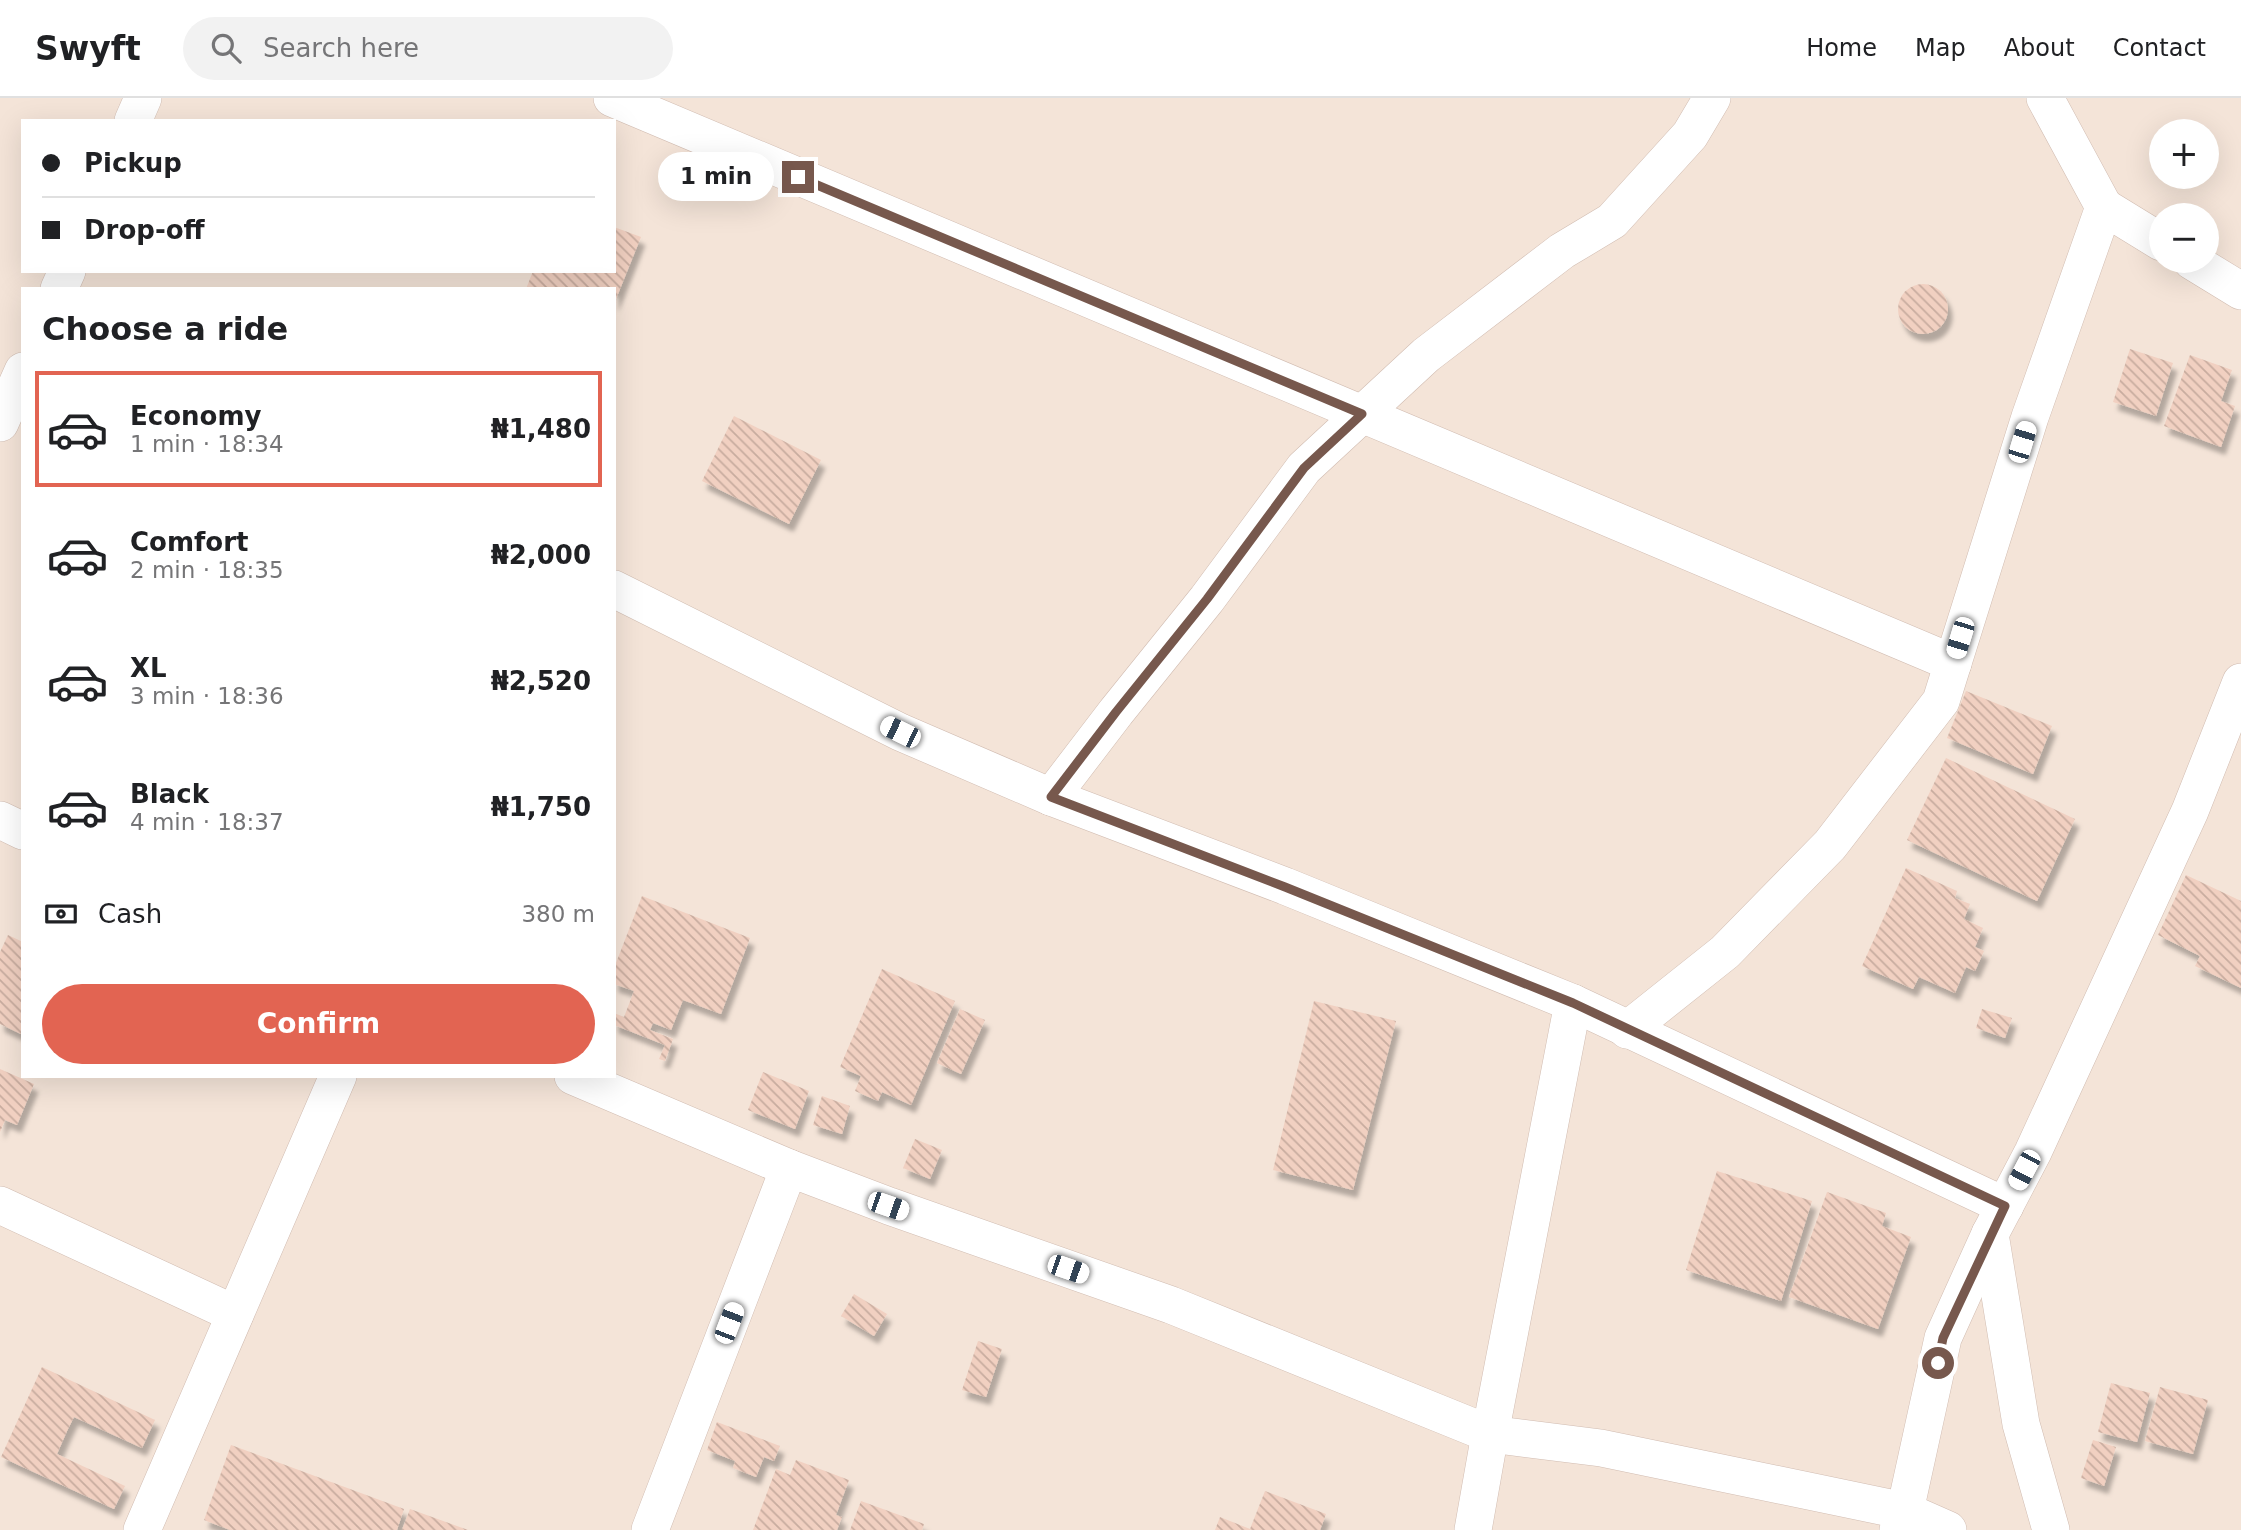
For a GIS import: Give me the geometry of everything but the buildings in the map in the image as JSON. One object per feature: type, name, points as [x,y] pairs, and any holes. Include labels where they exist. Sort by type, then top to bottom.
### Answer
[{"type":"street","points":[[134,119],[143,98]]},
{"type":"street","points":[[1051,797],[1207,599],[1304,468],[1436,347],[1562,251],[1612,221],[1690,135],[1712,98]]},
{"type":"street","points":[[2045,98],[2104,207],[2149,235]]},
{"type":"street","points":[[636,103],[1362,414],[1953,663]]},
{"type":"street","points":[[1627,1030],[1725,953],[1830,845],[1941,701],[2030,417],[2104,207]]},
{"type":"street","points":[[2212,273],[2241,291]]},
{"type":"street","points":[[0,423],[21,376]]},
{"type":"street","points":[[616,590],[900,732],[1051,797],[1285,887],[1573,1003],[1998,1220]]},
{"type":"street","points":[[1902,1521],[1943,1338],[2039,1139],[2190,811],[2241,682]]},
{"type":"street","points":[[0,820],[21,830]]},
{"type":"street","points":[[1473,1530],[1573,1003]]},
{"type":"street","points":[[142,1530],[337,1078]]},
{"type":"street","points":[[578,1078],[789,1168],[888,1206],[1171,1305],[1490,1434],[1601,1448],[1948,1530]]},
{"type":"street","points":[[650,1530],[789,1168]]},
{"type":"street","points":[[0,1205],[235,1314]]},
{"type":"street","points":[[1998,1220],[2021,1424],[2051,1530]]},
{"type":"shaded area","points":[[0,98],[2241,98],[2241,1530],[0,1530]]},
{"type":"route","points":[[798,177],[1362,414],[1304,468],[1207,599],[1051,797],[1285,887],[1573,1003],[2005,1206],[1943,1338],[1938,1363]]}]
